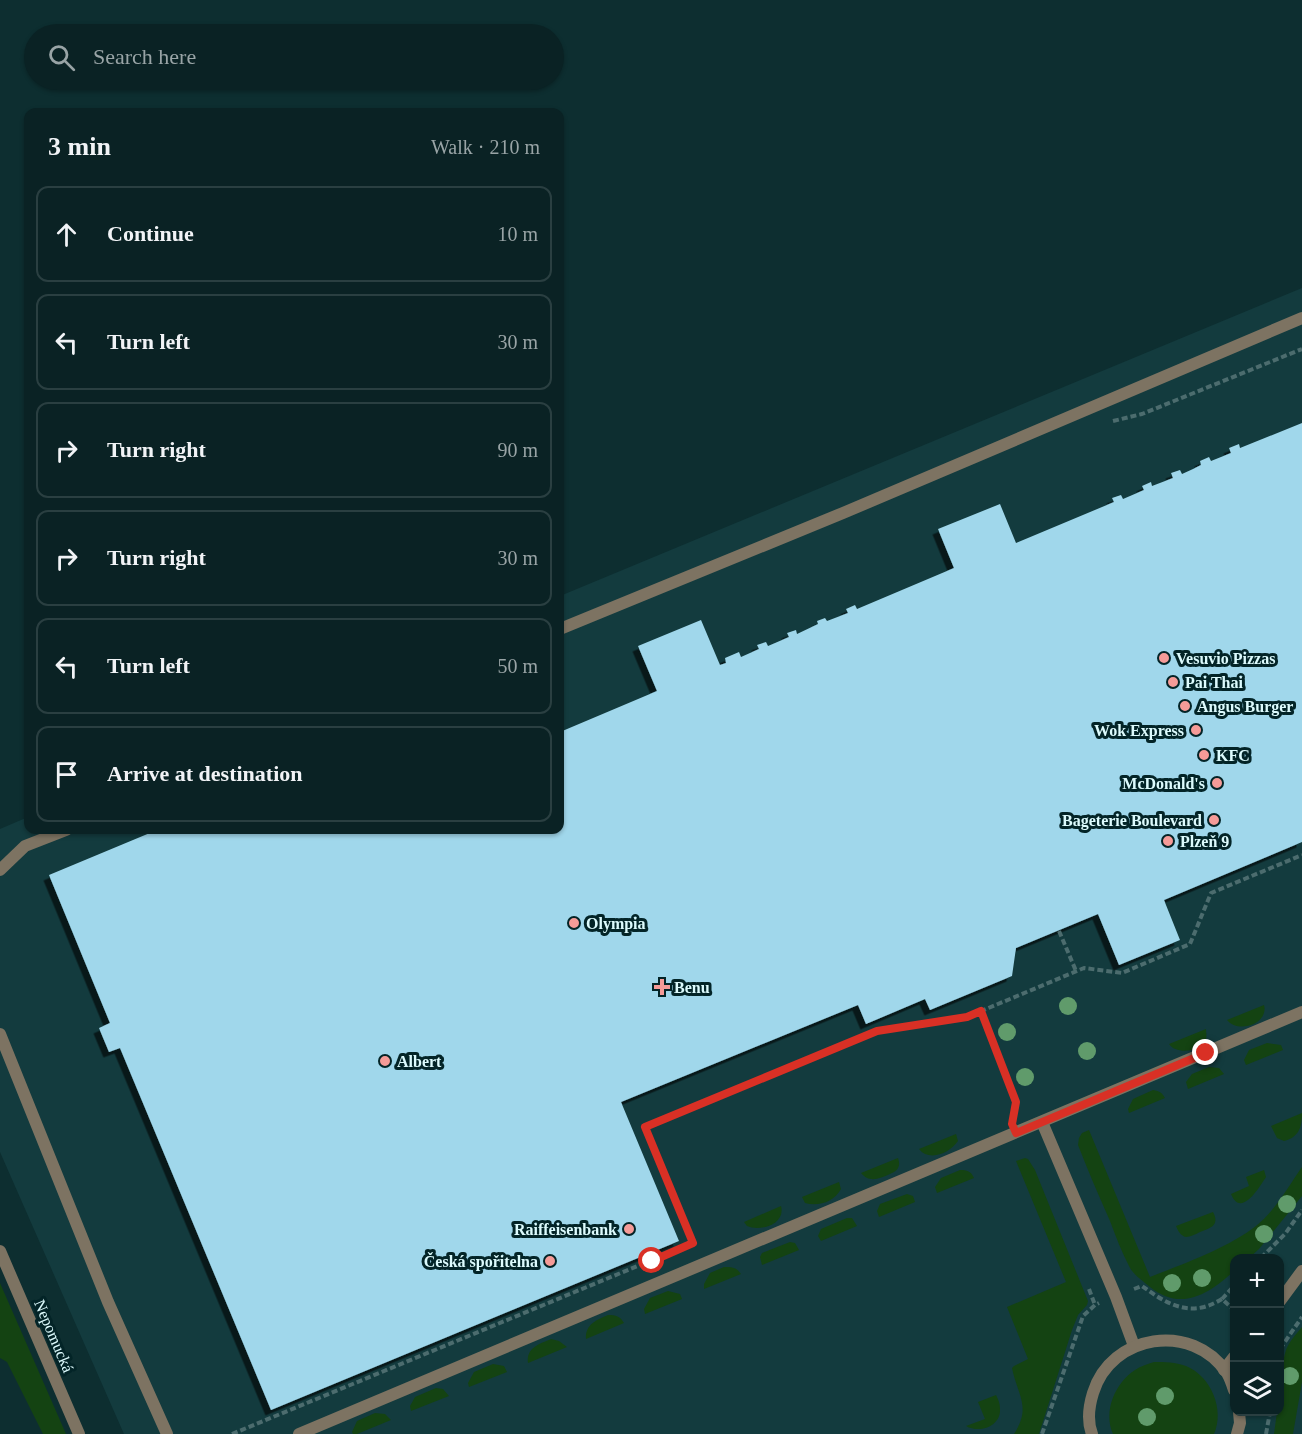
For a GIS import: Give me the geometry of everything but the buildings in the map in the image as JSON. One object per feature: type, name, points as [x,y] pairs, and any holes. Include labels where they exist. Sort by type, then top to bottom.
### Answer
[{"type":"street","points":[[564,627],[843,513],[1302,318]]},
{"type":"street","points":[[0,870],[25,846],[56,834]]},
{"type":"street","points":[[299,1434],[1302,1012]]},
{"type":"street","points":[[0,1034],[108,1302],[167,1434]]},
{"type":"street","points":[[1042,1122],[1116,1297],[1134,1346]]},
{"type":"street","name":"Nepomucká","points":[[0,1251],[79,1434]]},
{"type":"street","points":[[1284,1296],[1302,1271]]},
{"type":"street","points":[[1092,1434],[1090,1405],[1097,1382],[1112,1360],[1134,1346],[1160,1340],[1186,1343],[1209,1354],[1227,1373],[1230,1380]]},
{"type":"street","points":[[1224,1370],[1231,1362]]},
{"type":"street","points":[[1237,1434],[1239,1416]]},
{"type":"path","points":[[232,1434],[693,1243],[645,1127],[877,1031],[967,1017],[1084,968],[1122,973],[1190,944],[1211,893],[1302,855]]},
{"type":"path","points":[[1059,931],[1076,971]]},
{"type":"path","points":[[981,1011],[1016,1102],[1012,1124],[1016,1133]]},
{"type":"path","points":[[1265,1254],[1302,1210]]},
{"type":"path","points":[[628,1262],[631,1269]]},
{"type":"path","points":[[1087,1283],[1095,1305]]},
{"type":"path","points":[[1222,1299],[1230,1291]]},
{"type":"path","points":[[1284,1345],[1302,1317]]},
{"type":"path","points":[[1266,1434],[1269,1416]]},
{"type":"shaded area","points":[[1302,288],[1302,1434],[124,1434],[0,1152],[0,829],[24,819],[24,834],[564,834],[564,594]]},
{"type":"green space","points":[[1264,1005],[1262,1017],[1252,1025],[1238,1026],[1227,1020]]},
{"type":"green space","points":[[1206,1029],[1206,1038],[1200,1047],[1183,1051],[1169,1044]]},
{"type":"green space","points":[[1267,1043],[1281,1045],[1283,1050],[1246,1065],[1244,1060],[1249,1050]]},
{"type":"green space","points":[[1209,1067],[1219,1068],[1224,1074],[1188,1089],[1186,1082],[1192,1074]]},
{"type":"green space","points":[[1153,1090],[1160,1092],[1165,1098],[1129,1113],[1128,1109],[1133,1099]]},
{"type":"green space","points":[[1302,1113],[1300,1127],[1293,1137],[1284,1141],[1277,1138],[1271,1126]]},
{"type":"green space","points":[[1089,1130],[1150,1277],[1191,1261],[1245,1234],[1263,1220],[1275,1206],[1302,1167],[1302,1196],[1253,1254],[1230,1254],[1230,1274],[1215,1287],[1194,1297],[1173,1298],[1150,1287],[1130,1268],[1078,1145],[1082,1133]]},
{"type":"green space","points":[[956,1134],[958,1141],[945,1152],[928,1155],[919,1149]]},
{"type":"green space","points":[[898,1158],[897,1169],[886,1176],[871,1179],[861,1173]]},
{"type":"green space","points":[[1025,1158],[1035,1170],[1088,1301],[1078,1315],[1072,1330],[1039,1434],[1014,1434],[1023,1408],[1012,1368],[1028,1359],[1007,1307],[1066,1282],[1016,1161]]},
{"type":"green space","points":[[960,1170],[968,1171],[974,1178],[937,1193],[935,1187],[941,1178]]},
{"type":"green space","points":[[1264,1170],[1266,1177],[1255,1193],[1245,1202],[1235,1201],[1231,1194],[1249,1186],[1246,1177]]},
{"type":"green space","points":[[839,1182],[841,1189],[830,1200],[820,1204],[805,1203],[802,1197]]},
{"type":"green space","points":[[907,1194],[913,1196],[915,1202],[879,1217],[877,1211],[880,1204]]},
{"type":"green space","points":[[781,1206],[780,1218],[771,1225],[752,1228],[744,1222]]},
{"type":"green space","points":[[1213,1212],[1215,1223],[1213,1225],[1188,1237],[1180,1233],[1176,1226]]},
{"type":"green space","points":[[852,1218],[857,1226],[821,1241],[818,1236],[821,1229]]},
{"type":"green space","points":[[790,1242],[795,1243],[799,1250],[762,1265],[760,1257],[762,1253]]},
{"type":"green space","points":[[724,1267],[734,1268],[741,1274],[704,1289],[710,1273]]},
{"type":"green space","points":[[0,1283],[66,1434],[43,1434],[7,1362],[0,1358]]},
{"type":"green space","points":[[668,1291],[680,1294],[682,1299],[645,1314],[644,1309],[650,1298]]},
{"type":"green space","points":[[608,1315],[618,1316],[624,1323],[586,1339],[590,1326]]},
{"type":"green space","points":[[1302,1327],[1302,1382],[1293,1434],[1274,1434],[1276,1416],[1284,1416],[1284,1357],[1291,1341]]},
{"type":"green space","points":[[551,1339],[567,1347],[528,1363],[531,1350]]},
{"type":"green space","points":[[1154,1362],[1170,1362],[1186,1366],[1202,1377],[1209,1386],[1217,1405],[1217,1425],[1214,1434],[1113,1434],[1109,1416],[1117,1390],[1135,1370]]},
{"type":"green space","points":[[493,1364],[504,1366],[507,1372],[469,1387],[468,1383],[474,1372]]},
{"type":"green space","points":[[436,1388],[443,1389],[449,1396],[411,1411],[410,1406],[415,1397]]},
{"type":"green space","points":[[996,1395],[1000,1409],[997,1420],[983,1429],[966,1426],[985,1419],[978,1402]]},
{"type":"green space","points":[[375,1413],[385,1414],[391,1420],[353,1434],[357,1421]]},
{"type":"place","name":"Vesuvio Pizzas","points":[[1164,658]]},
{"type":"place","name":"Pai Thai","points":[[1173,682]]},
{"type":"place","name":"Angus Burger","points":[[1185,706]]},
{"type":"place","name":"Wok Express","points":[[1196,730]]},
{"type":"place","name":"KFC","points":[[1204,755]]},
{"type":"place","name":"McDonald's","points":[[1217,783]]},
{"type":"place","name":"Bageterie Boulevard","points":[[1214,820]]},
{"type":"place","name":"Plzeň 9","points":[[1168,841]]},
{"type":"place","name":"Olympia","points":[[574,923]]},
{"type":"place","name":"Benu","points":[[662,987]]},
{"type":"place","name":"Albert","points":[[385,1061]]},
{"type":"place","name":"Raiffeisenbank","points":[[629,1229]]},
{"type":"place","name":"Česká spořitelna","points":[[550,1261]]},
{"type":"route","points":[[652,1261],[693,1243],[645,1127],[877,1031],[967,1017],[981,1011],[1016,1102],[1012,1124],[1016,1133],[1206,1053]]}]
